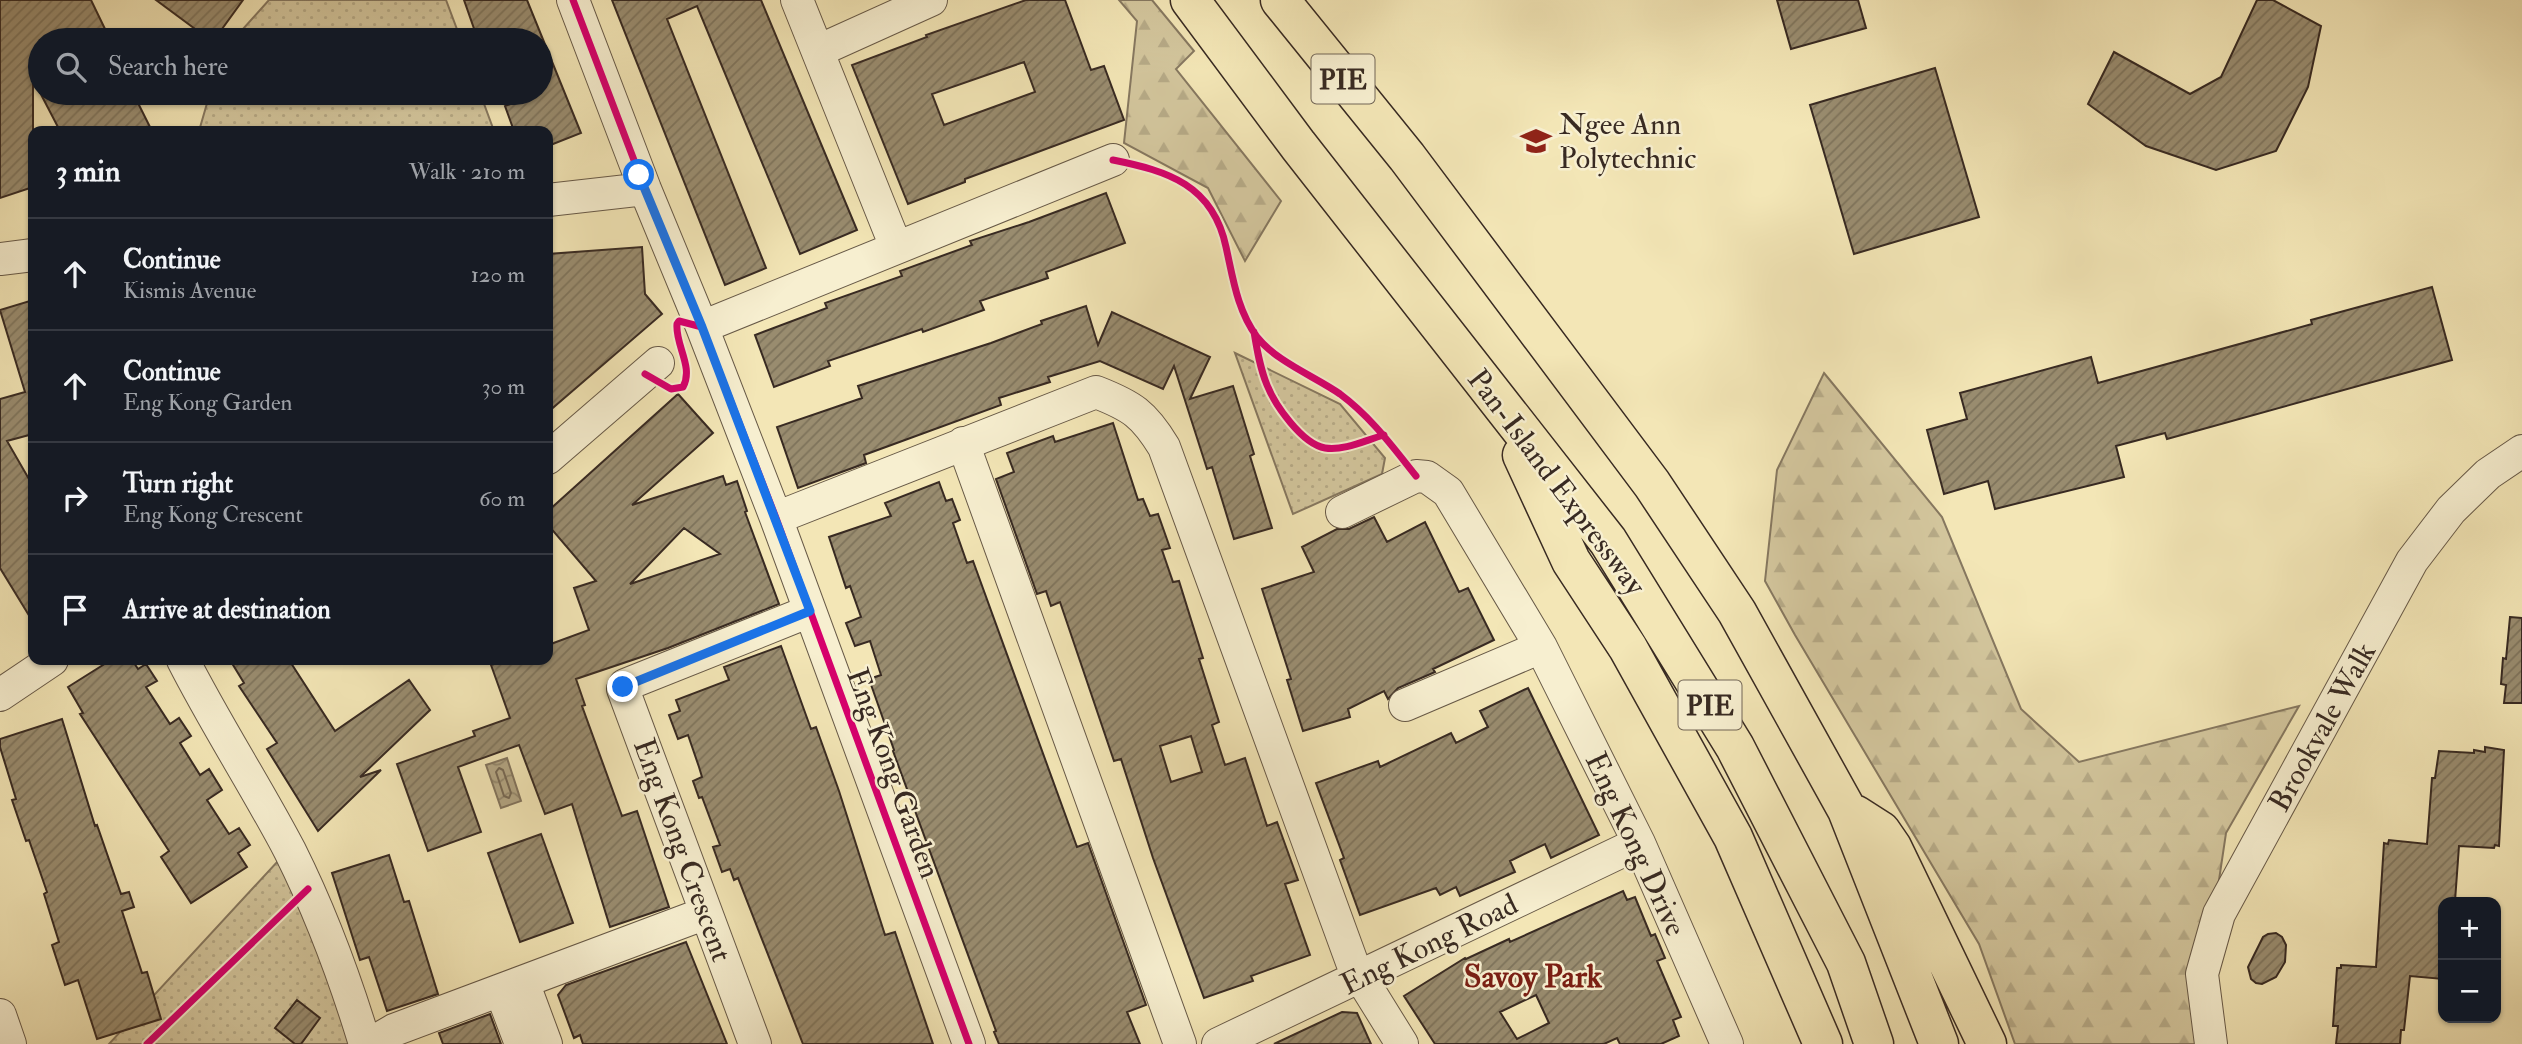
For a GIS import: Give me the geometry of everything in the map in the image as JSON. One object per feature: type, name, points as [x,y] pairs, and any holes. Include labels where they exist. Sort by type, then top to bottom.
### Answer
[{"type":"highway","name":"Pan-Island Expressway","points":[[1189,0],[1298,145],[1608,541],[1735,747],[1846,963],[1874,1044]]},
{"type":"highway","name":"PIE","points":[[1280,0],[1407,158],[1651,484],[1737,612],[1847,810],[1939,1044]]},
{"type":"highway","points":[[1495,396],[1571,561],[1628,648],[1733,837],[1823,1044]]},
{"type":"highway","points":[[1847,810],[1881,831],[1892,847],[1987,1044]]},
{"type":"street","name":"Eng Kong Garden","points":[[573,0],[776,518],[969,1044]]},
{"type":"street","points":[[797,0],[896,247]]},
{"type":"street","points":[[818,51],[932,0]]},
{"type":"street","points":[[702,327],[1113,160]]},
{"type":"street","points":[[553,199],[645,189]]},
{"type":"street","points":[[0,259],[28,256]]},
{"type":"street","points":[[553,454],[658,363]]},
{"type":"street","points":[[776,518],[1096,392],[1121,401],[1149,422],[1164,447],[1353,965],[1402,1044]]},
{"type":"street","points":[[963,443],[1180,1044]]},
{"type":"street","name":"Brookvale Walk","points":[[2211,1044],[2202,974],[2219,914],[2412,561],[2451,510],[2488,474],[2522,451]]},
{"type":"street","name":"Eng Kong Drive","points":[[1342,512],[1416,476],[1427,477],[1448,492],[1541,647],[1639,843],[1724,1043]]},
{"type":"street","name":"Eng Kong Crescent","points":[[755,1044],[623,687],[810,611]]},
{"type":"street","points":[[1405,705],[1541,647]]},
{"type":"street","points":[[0,695],[45,665]]},
{"type":"street","points":[[186,665],[289,850],[319,913],[368,1044],[394,1030],[706,913]]},
{"type":"street","name":"Eng Kong Road","points":[[1218,1044],[1639,843]]},
{"type":"street","points":[[512,987],[521,1044]]},
{"type":"street","points":[[512,987],[546,1044]]},
{"type":"street","points":[[0,1015],[10,1044]]},
{"type":"green space","points":[[269,0],[446,0],[456,28],[244,28]]},
{"type":"green space","points":[[1119,0],[1152,0],[1194,51],[1176,69],[1281,201],[1245,261],[1208,188],[1124,143],[1137,21]]},
{"type":"green space","points":[[207,105],[484,105],[492,126],[200,126]]},
{"type":"green space","points":[[1235,353],[1340,404],[1385,458],[1382,474],[1293,514]]},
{"type":"green space","points":[[1824,373],[1942,517],[2021,709],[2079,762],[2299,706],[2226,833],[2198,1021],[2217,1044],[2015,1044],[1979,944],[1765,581],[1777,470]]},
{"type":"green space","points":[[290,848],[367,1044],[109,1044]]},
{"type":"water","points":[[507,758],[521,801],[501,808],[486,765]]},
{"type":"building","points":[[0,0],[91,0],[105,28],[28,28],[28,105],[33,105],[33,126],[28,126],[28,189],[0,198]]},
{"type":"building","points":[[156,0],[243,0],[223,28],[194,28]]},
{"type":"building","points":[[464,0],[527,0],[538,28],[474,28]]},
{"type":"building","points":[[612,0],[761,0],[857,230],[800,254],[697,6],[667,19],[766,268],[725,285]]},
{"type":"building","points":[[1026,0],[1065,0],[1091,70],[1104,66],[1124,120],[965,179],[965,182],[908,204],[852,65],[927,37],[926,35]],"holes":[[[1024,62],[1035,92],[944,125],[932,94]]]},
{"type":"building","points":[[1777,0],[1858,0],[1866,28],[1791,49]]},
{"type":"building","points":[[2257,0],[2273,0],[2321,26],[2308,87],[2276,151],[2216,170],[2146,146],[2088,104],[2114,52],[2190,94],[2221,77]]},
{"type":"building","points":[[553,64],[581,133],[553,144],[553,126],[512,126],[505,106],[553,105]]},
{"type":"building","points":[[1935,68],[1979,217],[1854,254],[1810,105]]},
{"type":"building","points":[[46,105],[139,105],[150,126],[57,126]]},
{"type":"building","points":[[1106,193],[1125,243],[1046,272],[1048,278],[980,301],[984,310],[828,361],[830,366],[774,387],[755,335],[827,308],[825,303],[902,276],[900,271],[972,245],[970,241]]},
{"type":"building","points":[[642,247],[645,294],[662,314],[553,408],[553,254]]},
{"type":"building","points":[[2432,287],[2452,360],[2167,439],[2165,433],[2116,446],[2124,477],[1995,509],[1988,481],[1944,494],[1927,430],[1967,419],[1960,393],[2091,357],[2098,383],[2312,324],[2311,320]]},
{"type":"building","points":[[28,302],[28,435],[7,441],[28,477],[28,614],[0,568],[0,399],[25,392],[0,310]]},
{"type":"building","points":[[1086,306],[1098,345],[1112,312],[1210,357],[1190,399],[1233,386],[1254,454],[1250,456],[1272,528],[1234,539],[1212,467],[1207,469],[1174,366],[1163,389],[1100,361],[1048,377],[1050,382],[999,398],[1001,405],[864,455],[866,463],[798,488],[777,427],[862,398],[858,386],[991,343],[1042,324],[1041,321]]},
{"type":"building","points":[[678,394],[713,433],[632,505],[723,476],[726,485],[737,481],[747,511],[745,512],[779,604],[668,648],[576,679],[585,705],[582,706],[622,816],[637,811],[669,907],[610,927],[572,804],[545,814],[519,745],[458,767],[481,832],[428,851],[397,764],[475,736],[473,731],[510,718],[491,665],[553,665],[553,643],[589,630],[574,588],[596,581],[553,531],[553,506]],"holes":[[[684,528],[720,554],[630,584]]]},
{"type":"building","points":[[1113,423],[1138,500],[1143,499],[1150,516],[1158,514],[1170,548],[1162,550],[1173,582],[1179,581],[1203,658],[1199,659],[1219,722],[1212,725],[1225,765],[1245,758],[1267,826],[1277,822],[1298,880],[1285,884],[1310,955],[1251,976],[1253,981],[1204,998],[1153,858],[1121,759],[1114,761],[1060,602],[1051,606],[1046,591],[1037,594],[996,479],[1014,472],[1007,453],[1053,436],[1055,442]],"holes":[[[1191,736],[1202,772],[1171,782],[1160,746]]]},
{"type":"building","points":[[939,482],[946,501],[952,499],[960,520],[953,523],[967,563],[973,561],[1077,847],[1088,843],[1146,1005],[1127,1012],[1140,1044],[999,1044],[869,679],[881,675],[870,641],[855,646],[846,623],[861,617],[850,586],[846,588],[829,537],[891,516],[885,503]]},
{"type":"building","points":[[1374,517],[1387,542],[1425,522],[1459,592],[1468,588],[1494,640],[1433,669],[1435,672],[1398,688],[1388,699],[1384,691],[1348,709],[1350,717],[1303,731],[1287,680],[1291,679],[1262,589],[1314,572],[1302,547],[1337,529],[1349,529]]},
{"type":"building","points":[[2510,617],[2522,618],[2522,703],[2504,703],[2506,685],[2501,684]]},
{"type":"building","points":[[781,646],[811,729],[816,727],[885,935],[895,932],[933,1044],[803,1044],[738,878],[734,880],[730,869],[722,872],[713,847],[720,845],[693,781],[702,777],[699,767],[688,735],[678,739],[669,715],[680,711],[676,700],[729,680],[724,667]]},
{"type":"building","points":[[103,665],[135,665],[138,669],[147,665],[157,681],[146,687],[170,724],[179,718],[191,736],[180,743],[200,775],[209,769],[222,790],[207,800],[229,834],[239,828],[250,845],[238,853],[247,867],[191,903],[161,857],[169,851],[80,714],[83,713],[68,687]]},
{"type":"building","points":[[233,665],[292,665],[335,731],[409,680],[430,710],[360,777],[381,770],[318,831],[267,749],[277,743],[239,686],[244,683]]},
{"type":"building","points":[[1528,688],[1599,835],[1551,858],[1545,844],[1510,861],[1515,872],[1460,896],[1456,887],[1440,895],[1436,888],[1360,915],[1340,860],[1344,858],[1316,783],[1378,761],[1380,767],[1451,733],[1456,743],[1488,727],[1480,711]]},
{"type":"building","points":[[62,719],[95,826],[97,825],[121,894],[129,892],[134,907],[122,911],[142,973],[147,972],[161,1019],[97,1039],[78,980],[65,985],[52,945],[59,942],[44,894],[47,892],[12,800],[16,799],[0,747],[0,739]]},
{"type":"building","points":[[2485,747],[2504,750],[2499,846],[2459,846],[2455,897],[2438,897],[2438,979],[2410,976],[2400,1044],[2336,1044],[2338,1026],[2333,1026],[2337,968],[2341,968],[2341,965],[2376,967],[2384,843],[2388,844],[2389,840],[2427,844],[2432,778],[2435,778],[2439,751],[2485,752]]},
{"type":"building","points":[[541,834],[573,923],[520,942],[488,853]]},
{"type":"building","points":[[389,855],[404,902],[409,901],[438,994],[387,1011],[369,957],[360,960],[332,873]]},
{"type":"building","points":[[1623,891],[1627,900],[1635,897],[1651,936],[1655,934],[1665,958],[1657,961],[1681,1017],[1673,1020],[1679,1036],[1661,1044],[1620,1044],[1617,1038],[1604,1044],[1435,1044],[1404,996],[1465,958],[1509,939],[1510,942]],"holes":[[[1536,995],[1549,1023],[1517,1039],[1500,1012]]]},
{"type":"building","points":[[2276,933],[2286,945],[2285,962],[2276,977],[2262,984],[2256,983],[2251,979],[2248,967],[2263,937]]},
{"type":"building","points":[[686,942],[727,1044],[583,1044],[580,1035],[574,1038],[558,995],[566,985]]},
{"type":"building","points":[[297,1000],[320,1018],[301,1044],[295,1044],[275,1028]]},
{"type":"building","points":[[1342,1012],[1357,1013],[1371,1044],[1274,1044]]},
{"type":"building","points":[[490,1014],[501,1044],[443,1044],[439,1033]]},
{"type":"cycle path","points":[[573,0],[776,518],[969,1044]]},
{"type":"cycle path","points":[[1113,160],[1169,176],[1199,195],[1220,226],[1240,305],[1257,337],[1275,354],[1330,387],[1362,412],[1416,476]]},
{"type":"cycle path","points":[[645,374],[671,389],[683,387],[686,372],[677,324],[679,321],[702,327]]},
{"type":"cycle path","points":[[1254,332],[1261,366],[1271,393],[1290,422],[1307,439],[1316,445],[1332,449],[1384,435]]},
{"type":"cycle path","points":[[147,1044],[308,889]]},
{"type":"place","name":"Ngee Ann Polytechnic","points":[[1536,141]]},
{"type":"district","name":"Savoy Park","points":[[1533,976]]},
{"type":"route","points":[[623,687],[810,611],[702,327],[639,175]]}]
